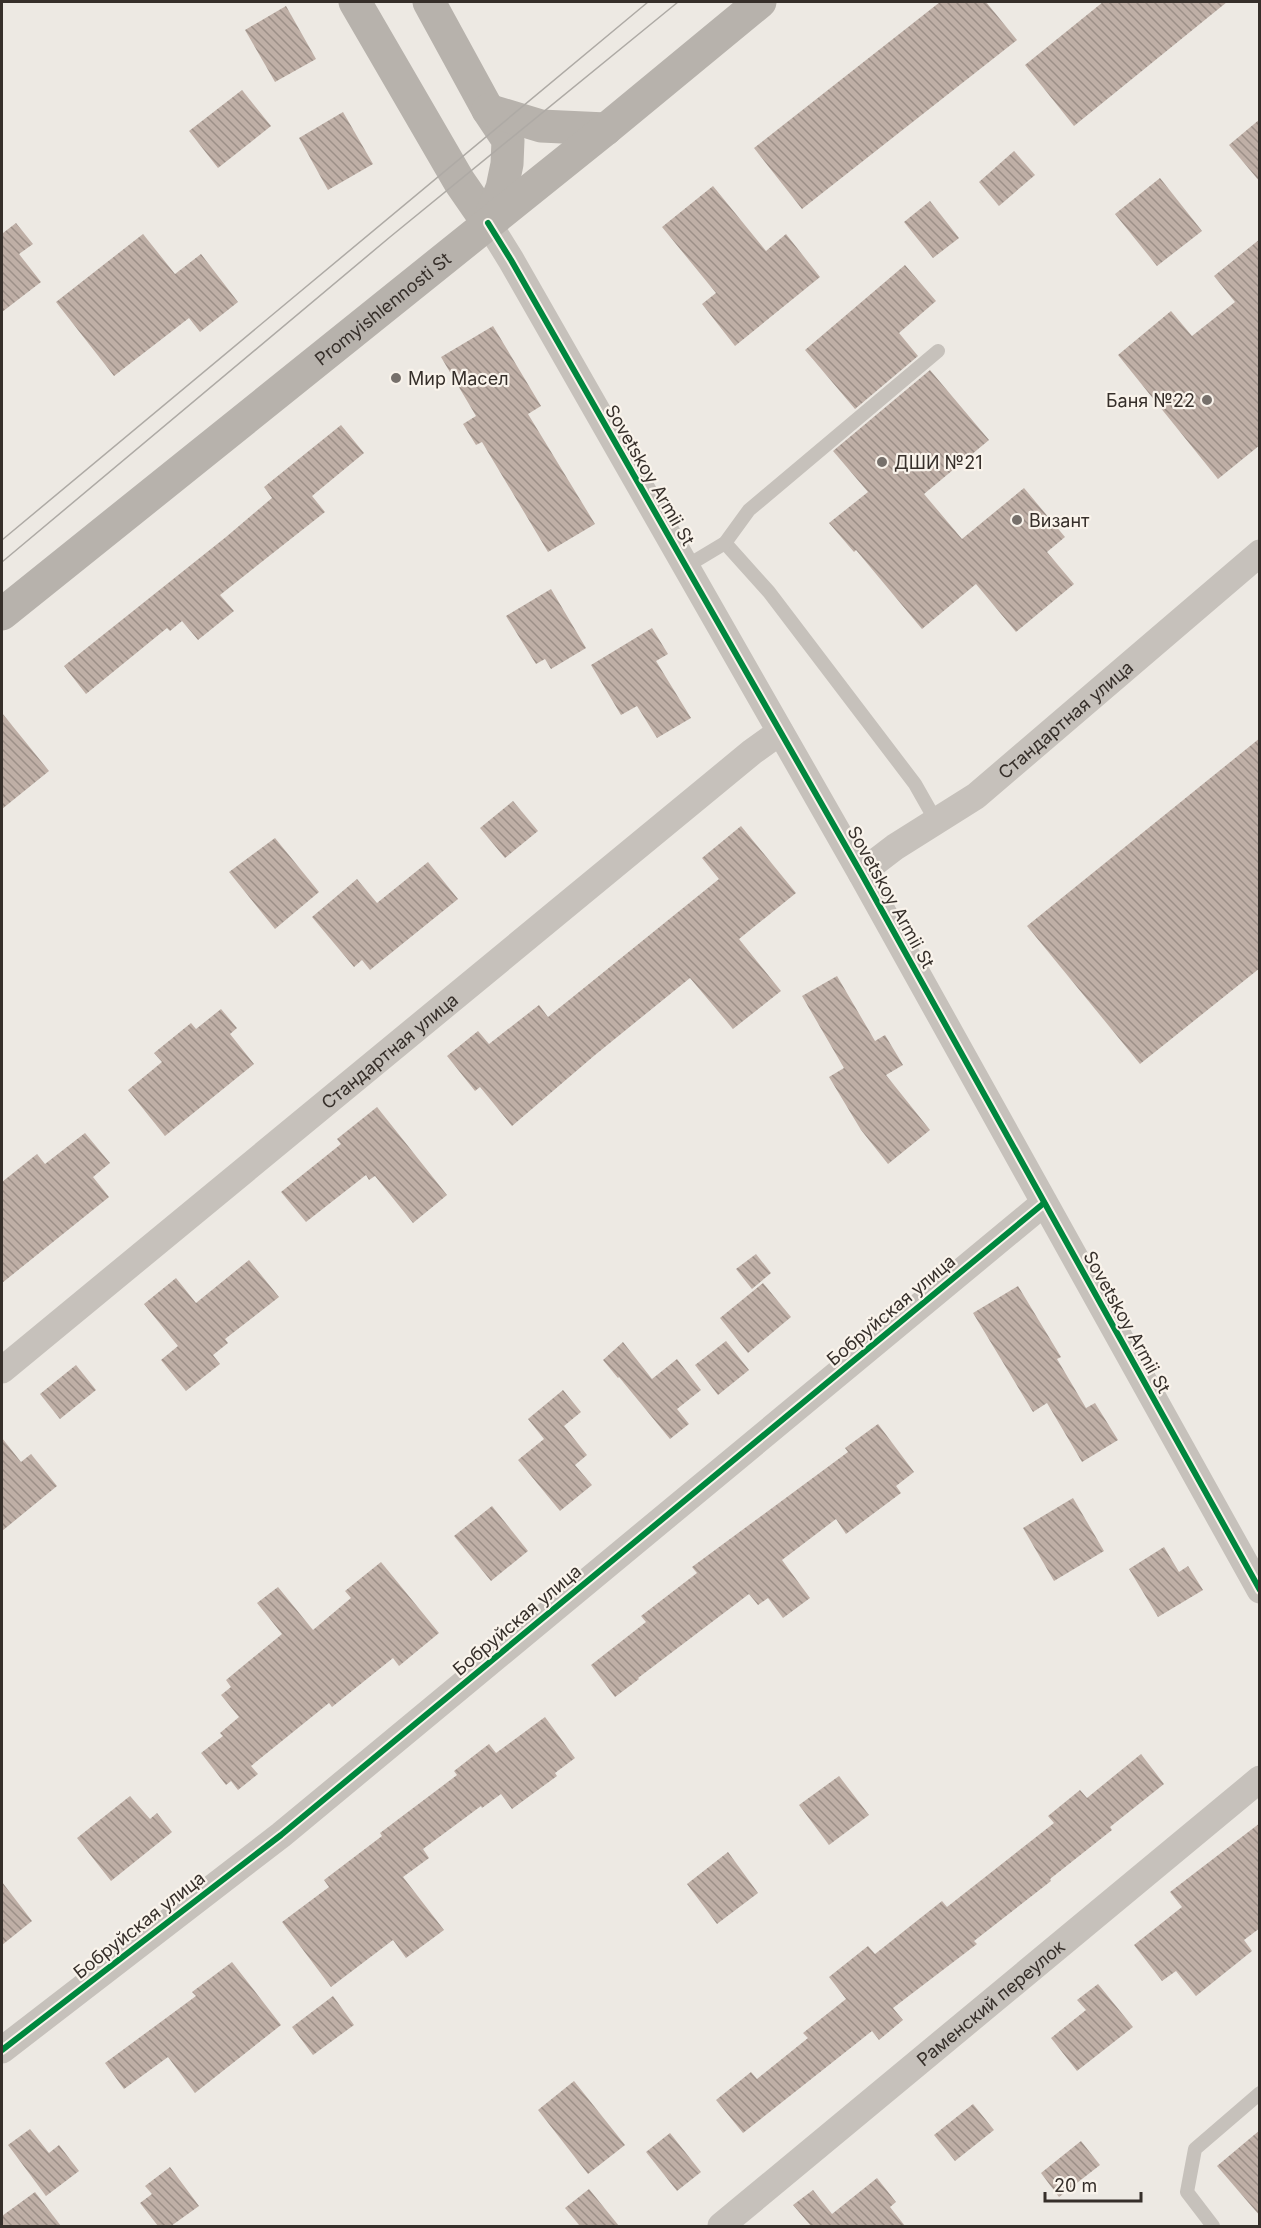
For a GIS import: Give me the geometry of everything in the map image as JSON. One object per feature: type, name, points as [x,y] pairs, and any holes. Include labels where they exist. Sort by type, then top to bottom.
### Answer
[{"type":"main road","name":"Sovetskoy Armii St","points":[[355,2],[459,181],[488,224]]},
{"type":"main road","points":[[429,2],[488,110],[508,140],[504,180],[488,224]]},
{"type":"main road","name":"Promyishlennosti St","points":[[2,614],[606,129],[760,2]]},
{"type":"main road","points":[[488,110],[541,126],[606,129]]},
{"type":"street","name":"Sovetskoy Armii St","points":[[488,224],[512,260],[861,873],[1260,1590]]},
{"type":"street","name":"Стандартная улица","points":[[861,873],[895,847],[976,796],[1260,553]]},
{"type":"street","name":"Стандартная улица","points":[[2,1370],[734,767],[780,732]]},
{"type":"street","name":"Бобруйская улица","points":[[2,2050],[281,1835],[1044,1203]]},
{"type":"street","name":"Раменский переулок","points":[[721,2226],[1260,1779]]},
{"type":"lane","points":[[685,567],[724,543],[749,510],[938,351]]},
{"type":"lane","points":[[724,543],[769,592],[915,784],[936,821]]},
{"type":"lane","points":[[1213,2226],[1187,2192],[1195,2149],[1260,2093]]},
{"type":"building","points":[[940,2],[986,2],[1017,40],[802,209],[754,148]]},
{"type":"building","points":[[1103,2],[1227,2],[1074,126],[1025,65]]},
{"type":"building","points":[[286,6],[316,59],[275,82],[245,30]]},
{"type":"building","points":[[242,90],[271,126],[218,168],[189,131]]},
{"type":"building","points":[[343,112],[373,164],[328,190],[299,138]]},
{"type":"building","points":[[1260,119],[1260,182],[1229,145]]},
{"type":"building","points":[[1014,151],[1035,175],[999,206],[979,182]]},
{"type":"building","points":[[1160,178],[1202,231],[1157,266],[1115,214]]},
{"type":"building","points":[[713,186],[766,251],[786,234],[820,277],[735,346],[702,304],[716,293],[662,227]]},
{"type":"building","points":[[930,201],[959,238],[933,258],[904,222]]},
{"type":"building","points":[[16,223],[33,244],[19,254],[41,282],[2,312],[2,231],[3,233]]},
{"type":"building","points":[[143,234],[175,274],[201,254],[238,302],[200,332],[189,318],[114,376],[56,302]]},
{"type":"building","name":"Баня №22","points":[[1260,239],[1260,445],[1218,479],[1118,355],[1171,311],[1192,336],[1235,302],[1214,276]]},
{"type":"building","points":[[905,265],[936,301],[899,333],[918,356],[855,409],[805,350]]},
{"type":"building","points":[[493,326],[541,406],[528,414],[595,524],[548,552],[482,442],[476,445],[463,424],[476,416],[441,357]]},
{"type":"building","points":[[930,370],[989,440],[924,494],[962,539],[1024,488],[1065,537],[1047,552],[1074,584],[1016,632],[976,584],[922,629],[856,550],[854,552],[829,523],[868,492],[833,451]]},
{"type":"building","points":[[341,425],[364,453],[312,496],[325,512],[220,595],[234,611],[198,640],[182,621],[170,631],[167,628],[86,694],[64,666],[272,498],[264,487]]},
{"type":"building","points":[[551,589],[586,648],[551,669],[545,659],[536,664],[506,616]]},
{"type":"building","points":[[652,628],[668,654],[656,661],[691,718],[657,738],[637,706],[621,715],[591,665]]},
{"type":"building","points":[[2,713],[49,771],[2,809]]},
{"type":"building","points":[[1260,738],[1260,968],[1140,1064],[1027,926]]},
{"type":"building","points":[[513,801],[538,831],[505,858],[480,828]]},
{"type":"building","points":[[741,826],[796,893],[739,939],[781,991],[733,1029],[690,978],[512,1126],[480,1087],[475,1091],[447,1056],[478,1031],[489,1044],[539,1005],[548,1017],[719,879],[702,858]]},
{"type":"building","points":[[275,838],[319,892],[275,929],[229,872]]},
{"type":"building","points":[[428,862],[458,899],[370,970],[362,960],[354,967],[312,917],[357,879],[377,903]]},
{"type":"building","points":[[837,976],[875,1041],[885,1035],[903,1065],[886,1075],[930,1130],[888,1164],[861,1130],[829,1077],[844,1068],[802,996]]},
{"type":"building","points":[[221,1009],[237,1028],[230,1034],[254,1064],[165,1136],[128,1090],[162,1062],[154,1053],[191,1023],[196,1029]]},
{"type":"building","points":[[377,1107],[447,1195],[413,1223],[375,1176],[369,1180],[366,1175],[306,1222],[281,1192],[341,1144],[337,1139]]},
{"type":"building","points":[[85,1133],[110,1163],[93,1177],[109,1197],[2,1283],[2,1182],[37,1154],[45,1164]]},
{"type":"building","points":[[756,1254],[771,1273],[752,1289],[736,1269]]},
{"type":"building","points":[[249,1260],[279,1297],[225,1339],[228,1343],[213,1355],[220,1364],[186,1391],[161,1360],[178,1346],[144,1304],[176,1278],[196,1303]]},
{"type":"building","points":[[763,1283],[791,1317],[748,1353],[720,1318]]},
{"type":"building","points":[[1018,1286],[1061,1357],[1057,1359],[1086,1408],[1095,1403],[1118,1440],[1082,1462],[1047,1403],[1033,1412],[973,1313]]},
{"type":"building","points":[[726,1341],[749,1370],[718,1395],[695,1365]]},
{"type":"building","points":[[623,1342],[652,1379],[677,1359],[701,1390],[677,1409],[689,1424],[670,1439],[603,1360]]},
{"type":"building","points":[[76,1365],[96,1390],[60,1419],[40,1394]]},
{"type":"building","points":[[563,1390],[581,1412],[564,1426],[587,1455],[575,1465],[592,1485],[560,1511],[518,1460],[544,1439],[528,1419]]},
{"type":"building","points":[[878,1424],[914,1472],[896,1486],[901,1493],[846,1534],[836,1519],[782,1560],[810,1598],[783,1618],[768,1598],[758,1605],[749,1594],[615,1697],[591,1665],[646,1622],[641,1616],[697,1573],[692,1567],[848,1452],[845,1448]]},
{"type":"building","points":[[2,1438],[21,1462],[31,1454],[57,1486],[2,1531]]},
{"type":"building","points":[[1073,1498],[1104,1551],[1054,1581],[1023,1528]]},
{"type":"building","points":[[492,1506],[528,1551],[491,1581],[454,1536]]},
{"type":"building","points":[[1164,1547],[1179,1572],[1188,1566],[1203,1590],[1158,1617],[1129,1569]]},
{"type":"building","points":[[381,1562],[439,1633],[399,1666],[393,1658],[332,1707],[329,1703],[251,1766],[258,1774],[238,1790],[231,1781],[226,1785],[201,1753],[223,1736],[220,1733],[239,1717],[221,1695],[231,1687],[226,1680],[282,1634],[257,1603],[278,1587],[313,1630],[351,1598],[345,1591]]},
{"type":"building","points":[[545,1717],[575,1758],[555,1773],[557,1776],[512,1809],[501,1794],[482,1808],[481,1806],[423,1849],[429,1858],[403,1877],[444,1930],[406,1958],[393,1940],[331,1987],[282,1922],[329,1887],[324,1880],[382,1836],[380,1833],[457,1775],[454,1771],[489,1744],[496,1753]]},
{"type":"building","points":[[1141,1754],[1164,1784],[1110,1827],[1112,1830],[1050,1879],[1051,1881],[974,1941],[977,1944],[893,2008],[903,2020],[879,2040],[872,2031],[743,2133],[716,2100],[751,2072],[757,2079],[808,2038],[803,2033],[846,1999],[829,1977],[868,1946],[875,1954],[942,1901],[947,1907],[1054,1823],[1048,1816],[1080,1790],[1087,1798]]},
{"type":"building","points":[[839,1776],[869,1815],[829,1845],[799,1805]]},
{"type":"building","points":[[130,1796],[150,1819],[157,1813],[172,1832],[111,1881],[77,1838]]},
{"type":"building","points":[[1260,1823],[1260,1928],[1244,1940],[1252,1951],[1196,1996],[1176,1971],[1162,1981],[1134,1945],[1182,1907],[1170,1892]]},
{"type":"building","points":[[728,1852],[758,1893],[717,1924],[687,1884]]},
{"type":"building","points":[[2,1882],[32,1921],[2,1945]]},
{"type":"building","points":[[232,1962],[281,2025],[195,2093],[168,2057],[124,2089],[105,2063],[196,1996],[192,1992]]},
{"type":"building","points":[[1098,1984],[1133,2027],[1077,2071],[1051,2038],[1086,2010],[1077,2000]]},
{"type":"building","points":[[333,1996],[354,2025],[313,2055],[292,2027]]},
{"type":"building","points":[[574,2081],[625,2145],[588,2174],[538,2110]]},
{"type":"building","points":[[973,2104],[994,2130],[955,2161],[934,2135]]},
{"type":"building","points":[[30,2129],[49,2153],[59,2145],[79,2171],[46,2196],[8,2145]]},
{"type":"building","points":[[1260,2130],[1260,2216],[1217,2166]]},
{"type":"building","points":[[670,2133],[701,2172],[677,2191],[646,2152]]},
{"type":"building","points":[[1081,2141],[1100,2165],[1059,2197],[1041,2173]]},
{"type":"building","points":[[170,2167],[199,2206],[171,2226],[158,2226],[140,2203],[152,2194],[145,2186]]},
{"type":"building","points":[[877,2178],[896,2202],[890,2207],[905,2226],[811,2226],[793,2205],[813,2190],[832,2214]]},
{"type":"building","points":[[589,2189],[619,2226],[580,2226],[565,2208]]},
{"type":"building","points":[[35,2192],[61,2226],[2,2226],[2,2216]]},
{"type":"tram line","points":[[2,540],[648,2]]},
{"type":"tram line","points":[[2,562],[390,237],[678,2]]},
{"type":"cycle path","points":[[488,223],[861,873],[1260,1590]]},
{"type":"cycle path","points":[[2,2050],[281,1835],[1044,1203]]},
{"type":"place","name":"Мир Масел","points":[[396,378]]},
{"type":"place","name":"Баня №22","points":[[1207,400]]},
{"type":"place","name":"ДШИ №21","points":[[882,462]]},
{"type":"place","name":"Визант","points":[[1017,520]]}]
